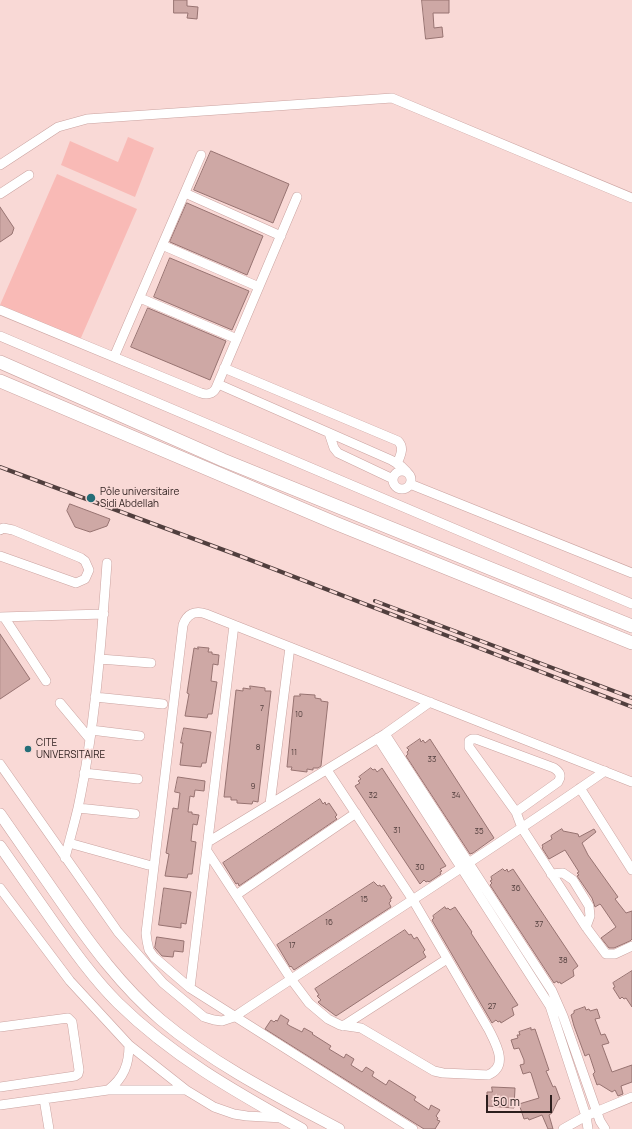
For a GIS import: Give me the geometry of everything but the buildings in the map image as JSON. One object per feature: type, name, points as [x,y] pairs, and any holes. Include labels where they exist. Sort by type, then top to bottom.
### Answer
[{"type":"highway","points":[[0,362],[222,460],[632,626]]},
{"type":"highway","points":[[0,381],[335,523],[632,643]]},
{"type":"main road","points":[[0,814],[101,958],[129,990],[160,1020],[194,1046],[238,1075],[339,1129]]},
{"type":"main road","points":[[0,846],[88,969],[118,1003],[152,1034],[185,1059],[232,1089],[302,1129]]},
{"type":"street","points":[[0,165],[58,127],[87,119],[392,98],[632,198]]},
{"type":"street","points":[[114,357],[201,155]]},
{"type":"street","points":[[0,194],[29,175]]},
{"type":"street","points":[[185,193],[281,236]]},
{"type":"street","points":[[0,310],[204,394],[209,394],[213,392],[218,384],[297,197]]},
{"type":"street","points":[[162,245],[259,286]]},
{"type":"street","points":[[140,298],[237,338]]},
{"type":"street","points":[[0,336],[632,604]]},
{"type":"street","points":[[224,368],[398,441],[402,448],[397,464]]},
{"type":"street","points":[[218,384],[329,432],[397,464],[407,472],[411,478],[410,484],[404,488],[401,488],[395,485],[393,479],[340,455],[334,448],[329,432]]},
{"type":"street","points":[[393,479],[398,472],[407,472]]},
{"type":"street","points":[[410,484],[632,573]]},
{"type":"street","points":[[0,530],[3,528],[13,530],[86,560],[89,570],[85,579],[76,583],[0,556]]},
{"type":"street","points":[[65,858],[78,808],[90,735],[100,659],[107,563]]},
{"type":"street","points":[[413,1129],[190,988],[154,957],[148,945],[146,932],[183,624],[185,619],[195,612],[201,612],[632,782]]},
{"type":"street","points":[[2,617],[104,614]]},
{"type":"street","points":[[2,617],[46,681]]},
{"type":"street","points":[[190,988],[234,625]]},
{"type":"street","points":[[270,804],[290,647]]},
{"type":"street","points":[[100,659],[151,663]]},
{"type":"street","points":[[95,697],[163,704]]},
{"type":"street","points":[[207,847],[270,804],[382,736],[430,702]]},
{"type":"street","points":[[60,703],[90,735],[140,736]]},
{"type":"street","points":[[382,736],[465,865],[550,1006],[586,1116],[588,1129]]},
{"type":"street","points":[[516,812],[558,782],[560,779],[558,771],[554,768],[476,739],[472,739],[469,741],[468,747],[516,812],[522,828],[551,874],[606,954],[615,954],[632,946]]},
{"type":"street","points":[[0,764],[118,932],[162,983],[204,1016],[222,1021],[234,1017],[522,828],[605,771]]},
{"type":"street","points":[[207,847],[236,895],[291,979],[315,1009],[328,1019],[343,1026],[361,1028],[430,1069],[438,1072],[488,1075],[493,1073],[497,1070],[500,1060],[495,1042],[489,1030],[413,900],[328,770]]},
{"type":"street","points":[[84,773],[138,779]]},
{"type":"street","points":[[580,788],[632,870]]},
{"type":"street","points":[[78,808],[135,814]]},
{"type":"street","points":[[236,895],[356,813]]},
{"type":"street","points":[[69,842],[148,864]]},
{"type":"street","points":[[465,865],[544,978],[558,1002],[597,1111],[605,1129]]},
{"type":"street","points":[[551,874],[563,873],[573,880],[589,906],[590,916],[586,927]]},
{"type":"street","points":[[0,888],[70,981],[129,1045],[186,1090],[214,1107],[234,1114],[284,1118]]},
{"type":"street","points":[[343,1026],[447,959]]},
{"type":"street","points":[[0,1027],[68,1018],[72,1022],[79,1070],[78,1074],[75,1076],[0,1088]]},
{"type":"street","points":[[108,1090],[115,1085],[124,1071],[129,1056],[129,1045]]},
{"type":"street","points":[[0,1105],[108,1090],[186,1090]]},
{"type":"street","points":[[562,1129],[586,1116],[632,1097]]},
{"type":"street","points":[[44,1099],[49,1129]]},
{"type":"shaded area","points":[[128,137],[154,148],[135,197],[61,165],[70,141],[118,162]]},
{"type":"shaded area","points":[[57,174],[137,209],[80,340],[0,305]]},
{"type":"railway","points":[[0,467],[240,556],[632,707]]},
{"type":"railway","points":[[375,601],[632,698]]},
{"type":"place","name":"Pôle universitaire Sidi Abdellah","points":[[91,498]]},
{"type":"place","name":"CITE UNIVERSITAIRE","points":[[28,749]]}]
